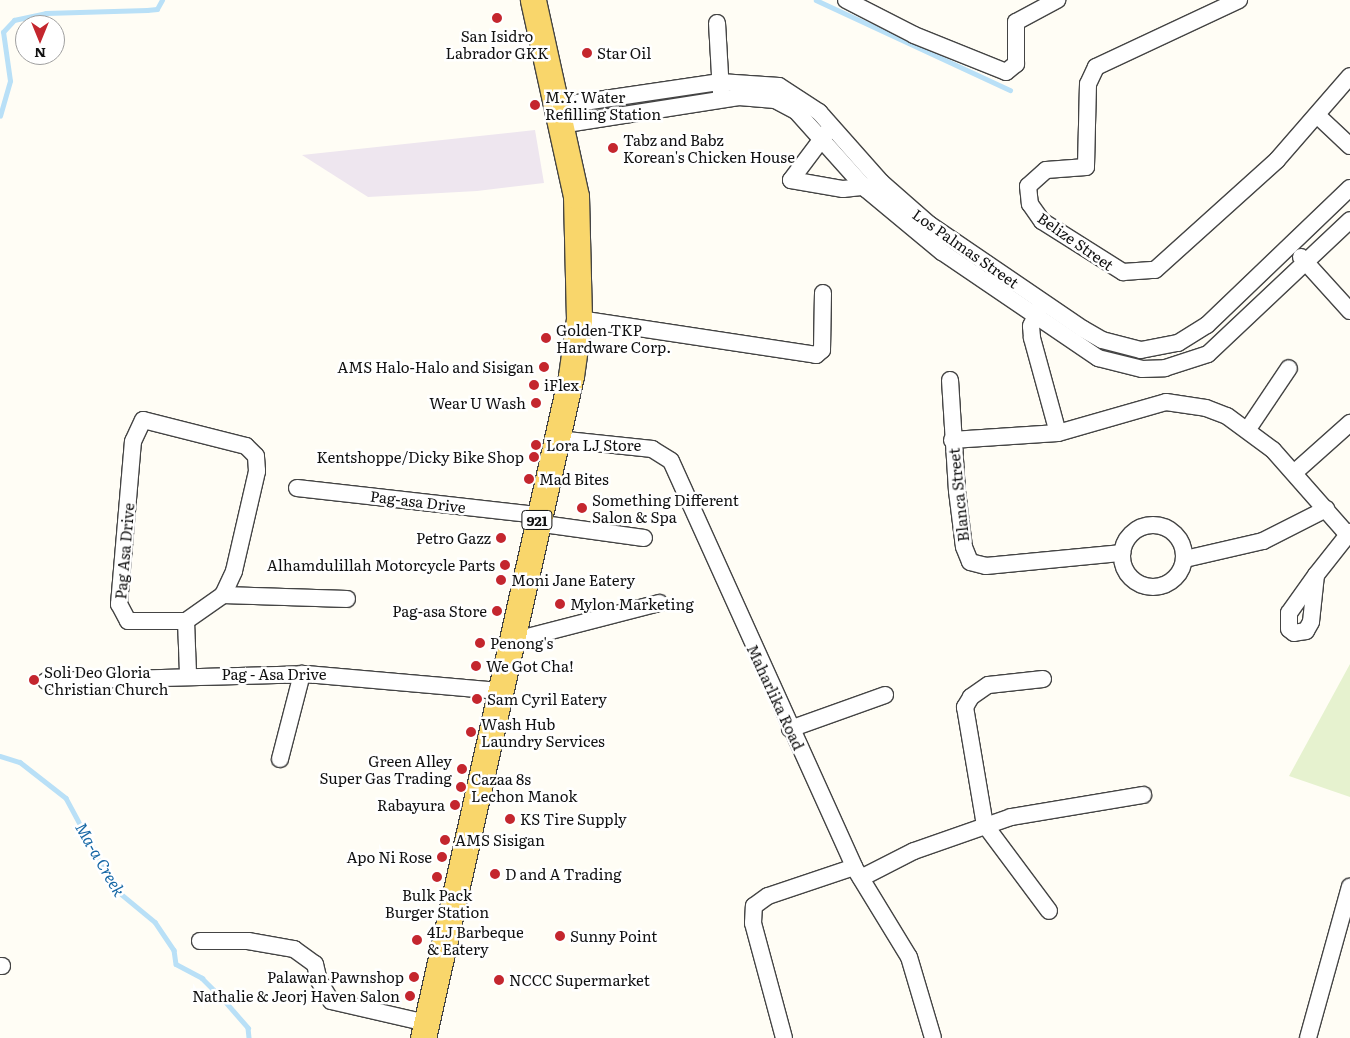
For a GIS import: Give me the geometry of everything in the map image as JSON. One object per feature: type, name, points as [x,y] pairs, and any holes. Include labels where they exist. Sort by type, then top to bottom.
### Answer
[{"type":"main road","name":"921","points":[[425,1030],[502,690],[537,519],[556,439],[579,319],[580,231],[533,0]]},
{"type":"street","points":[[846,0],[933,43],[1010,72],[1016,64],[1016,22],[1057,0]]},
{"type":"street","name":"Belize Street","points":[[1239,0],[1096,67],[1088,84],[1086,167],[1037,174],[1027,195],[1034,212],[1104,263],[1132,273],[1155,270],[1233,203],[1318,116],[1350,76]]},
{"type":"street","points":[[717,23],[721,100]]},
{"type":"street","name":"Los Palmas Street","points":[[558,116],[605,100],[720,82],[778,86],[806,100],[826,133],[866,189],[942,252],[1098,358],[1142,369],[1165,368],[1208,354],[1307,265],[1350,220]]},
{"type":"street","points":[[633,95],[636,114]]},
{"type":"street","name":"Los Palmas Street","points":[[558,116],[608,118],[752,96],[775,100],[796,111],[826,133],[929,224],[1043,302],[1102,340],[1141,350],[1161,349],[1207,325],[1292,248],[1350,188]]},
{"type":"street","points":[[605,100],[608,118]]},
{"type":"street","points":[[1318,116],[1350,146]]},
{"type":"street","points":[[826,133],[791,180],[866,189],[881,182]]},
{"type":"street","points":[[1292,248],[1350,311]]},
{"type":"street","points":[[579,319],[816,355],[822,350],[823,293]]},
{"type":"street","points":[[1043,302],[1034,316],[1032,338],[1058,433]]},
{"type":"street","points":[[1248,429],[1290,368]]},
{"type":"street","points":[[950,380],[952,440]]},
{"type":"street","name":"Blanca Street","points":[[1122,553],[986,566],[970,562],[964,547],[952,440],[1058,433],[1166,402],[1206,408],[1248,429],[1295,472],[1348,533]]},
{"type":"street","name":"Pag Asa Drive","points":[[186,621],[134,622],[120,612],[135,427],[143,420],[157,420],[246,446],[256,456],[257,471],[234,571],[223,595]]},
{"type":"street","points":[[1295,472],[1350,422]]},
{"type":"street","name":"Maharlika Road","points":[[556,439],[652,450],[671,461],[790,729],[857,872],[909,957],[933,1038]]},
{"type":"street","name":"Pag-asa Drive","points":[[298,488],[537,519],[644,538]]},
{"type":"street","points":[[1185,559],[1264,541],[1326,509]]},
{"type":"street","points":[[1156,525],[1181,540],[1185,559],[1176,578],[1156,587],[1135,582],[1127,574],[1122,553],[1137,529],[1156,525]]},
{"type":"street","points":[[1316,575],[1348,533]]},
{"type":"street","points":[[188,674],[186,621],[223,595],[347,599]]},
{"type":"street","points":[[512,641],[659,603]]},
{"type":"street","name":"Pag - Asa Drive","points":[[46,681],[188,674],[302,674],[502,690]]},
{"type":"street","points":[[280,759],[302,674]]},
{"type":"street","points":[[1043,679],[988,685],[971,697],[965,707],[985,825],[1049,911]]},
{"type":"street","points":[[790,729],[884,695]]},
{"type":"street","points":[[784,1038],[753,923],[754,906],[768,896],[857,872],[985,825],[1143,795]]},
{"type":"street","points":[[1308,1038],[1350,887]]},
{"type":"street","points":[[200,941],[248,941],[294,949],[316,964],[319,981],[331,1001],[425,1030]]},
{"type":"shaded area","points":[[535,130],[544,183],[477,191],[368,197],[302,155]]},
{"type":"green space","points":[[1350,664],[1350,797],[1289,776]]},
{"type":"waterway","name":"Ma-a Creek","points":[[0,116],[10,81],[3,32],[14,20],[46,13],[157,9],[162,0]]},
{"type":"waterway","points":[[816,0],[1010,90]]},
{"type":"waterway","name":"Ma-a Creek","points":[[0,756],[20,762],[66,798],[115,889],[155,922],[174,950],[176,964],[202,978],[224,1000],[248,1028],[249,1038]]},
{"type":"place","name":"San Isidro Labrador GKK","points":[[497,18]]},
{"type":"place","name":"Star Oil","points":[[587,53]]},
{"type":"place","name":"M.Y. Water Refilling Station","points":[[535,105]]},
{"type":"place","name":"Tabz and Babz Korean's Chicken House","points":[[613,148]]},
{"type":"place","name":"Golden TKP Hardware Corp.","points":[[546,338]]},
{"type":"place","name":"AMS Halo-Halo and Sisigan","points":[[544,367]]},
{"type":"place","name":"iFlex","points":[[534,385]]},
{"type":"place","name":"Wear U Wash","points":[[536,403]]},
{"type":"place","name":"Lora LJ Store","points":[[536,445]]},
{"type":"place","name":"Kentshoppe/Dicky Bike Shop","points":[[534,457]]},
{"type":"place","name":"Mad Bites","points":[[529,479]]},
{"type":"place","name":"Something Different Salon & Spa","points":[[582,508]]},
{"type":"place","name":"Petro Gazz","points":[[501,538]]},
{"type":"place","name":"Alhamdulillah Motorcycle Parts","points":[[505,565]]},
{"type":"place","name":"Moni Jane Eatery","points":[[501,580]]},
{"type":"place","name":"Mylon Marketing","points":[[560,604]]},
{"type":"place","name":"Pag-asa Store","points":[[497,611]]},
{"type":"place","name":"Penong's","points":[[480,643]]},
{"type":"place","name":"We Got Cha!","points":[[476,666]]},
{"type":"place","name":"Soli Deo Gloria Christian Church","points":[[34,680]]},
{"type":"place","name":"Sam Cyril Eatery","points":[[477,699]]},
{"type":"place","name":"Wash Hub Laundry Services","points":[[471,732]]},
{"type":"place","name":"Green Alley Super Gas Trading","points":[[462,769]]},
{"type":"place","name":"Cazaa 8s Lechon Manok","points":[[461,787]]},
{"type":"place","name":"Rabayura","points":[[455,805]]},
{"type":"place","name":"KS Tire Supply","points":[[510,819]]},
{"type":"place","name":"AMS Sisigan","points":[[445,840]]},
{"type":"place","name":"Apo Ni Rose","points":[[442,857]]},
{"type":"place","name":"D and A Trading","points":[[495,874]]},
{"type":"place","name":"Bulk Pack Burger Station","points":[[437,877]]},
{"type":"place","name":"Sunny Point","points":[[560,936]]},
{"type":"place","name":"4LJ Barbeque & Eatery","points":[[417,940]]},
{"type":"place","name":"Palawan Pawnshop","points":[[414,977]]},
{"type":"place","name":"NCCC Supermarket","points":[[499,980]]},
{"type":"place","name":"Nathalie & Jeorj Haven Salon","points":[[410,996]]}]
